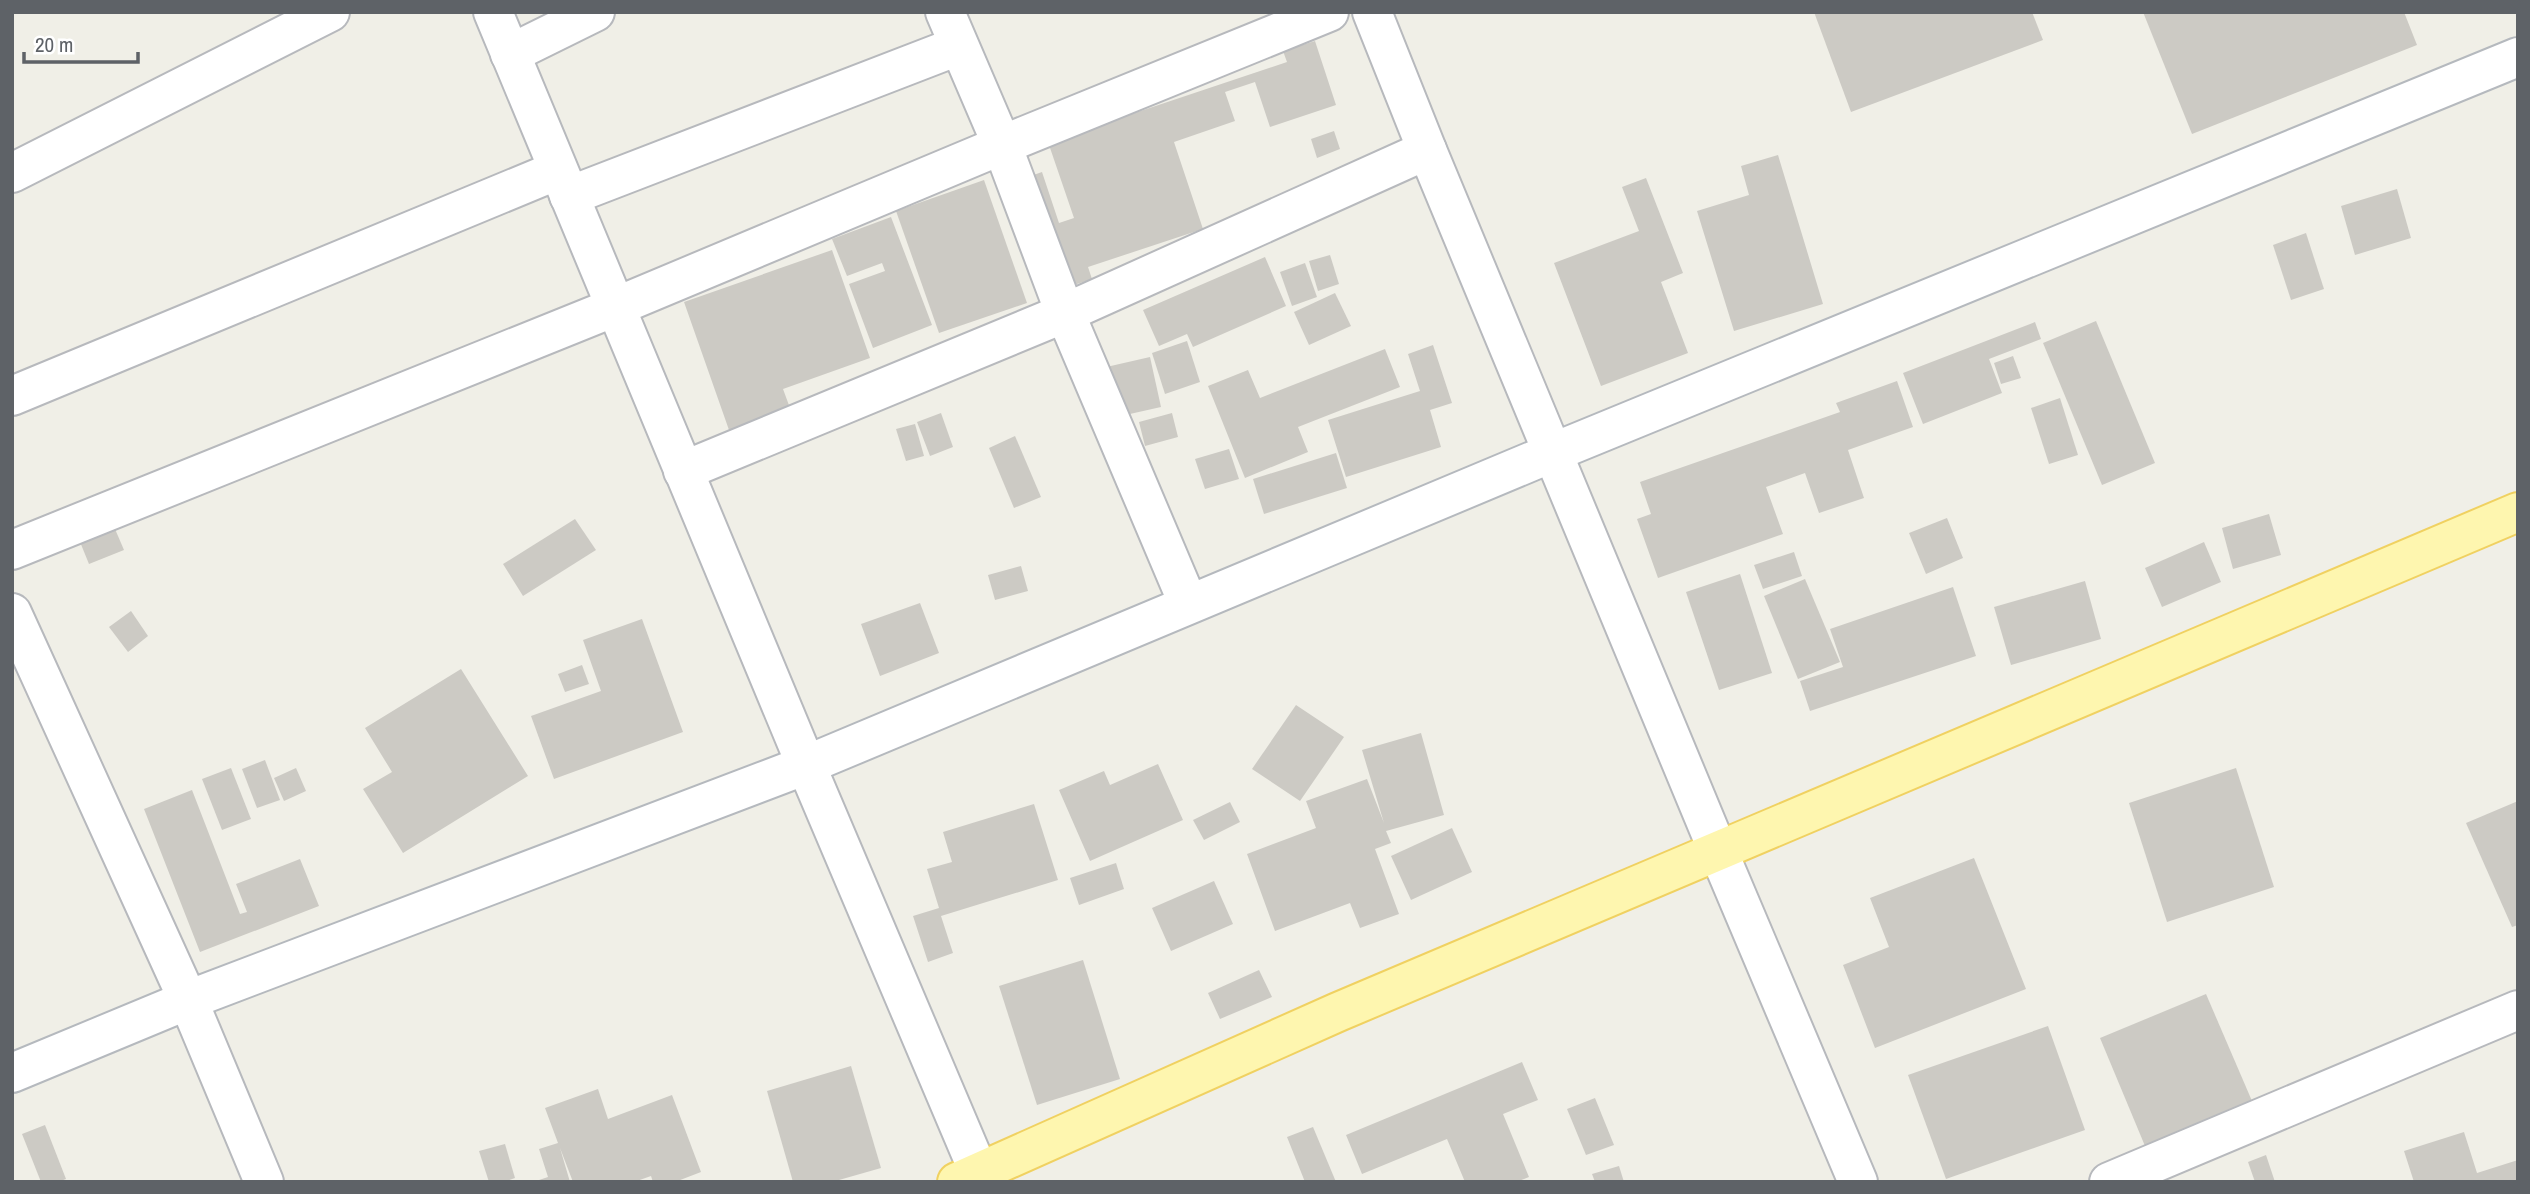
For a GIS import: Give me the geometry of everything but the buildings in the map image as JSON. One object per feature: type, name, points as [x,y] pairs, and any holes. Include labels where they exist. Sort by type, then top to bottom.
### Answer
[{"type":"main road","points":[[973,1178],[1338,1012],[2518,512]]},
{"type":"street","points":[[12,173],[330,12]]},
{"type":"street","points":[[493,12],[806,765],[973,1178]]},
{"type":"street","points":[[510,54],[595,12]]},
{"type":"street","points":[[12,550],[615,307],[1329,12]]},
{"type":"street","points":[[1372,12],[1718,851],[1858,1182]]},
{"type":"street","points":[[12,396],[564,183],[951,29],[1002,145],[1065,313],[1188,603]]},
{"type":"street","points":[[12,1073],[188,1000],[806,765],[1014,680],[1188,603],[2518,57]]},
{"type":"street","points":[[683,471],[1065,313],[1427,150]]},
{"type":"street","points":[[12,613],[188,1000],[264,1182]]},
{"type":"street","points":[[2109,1182],[2518,1010]]}]
